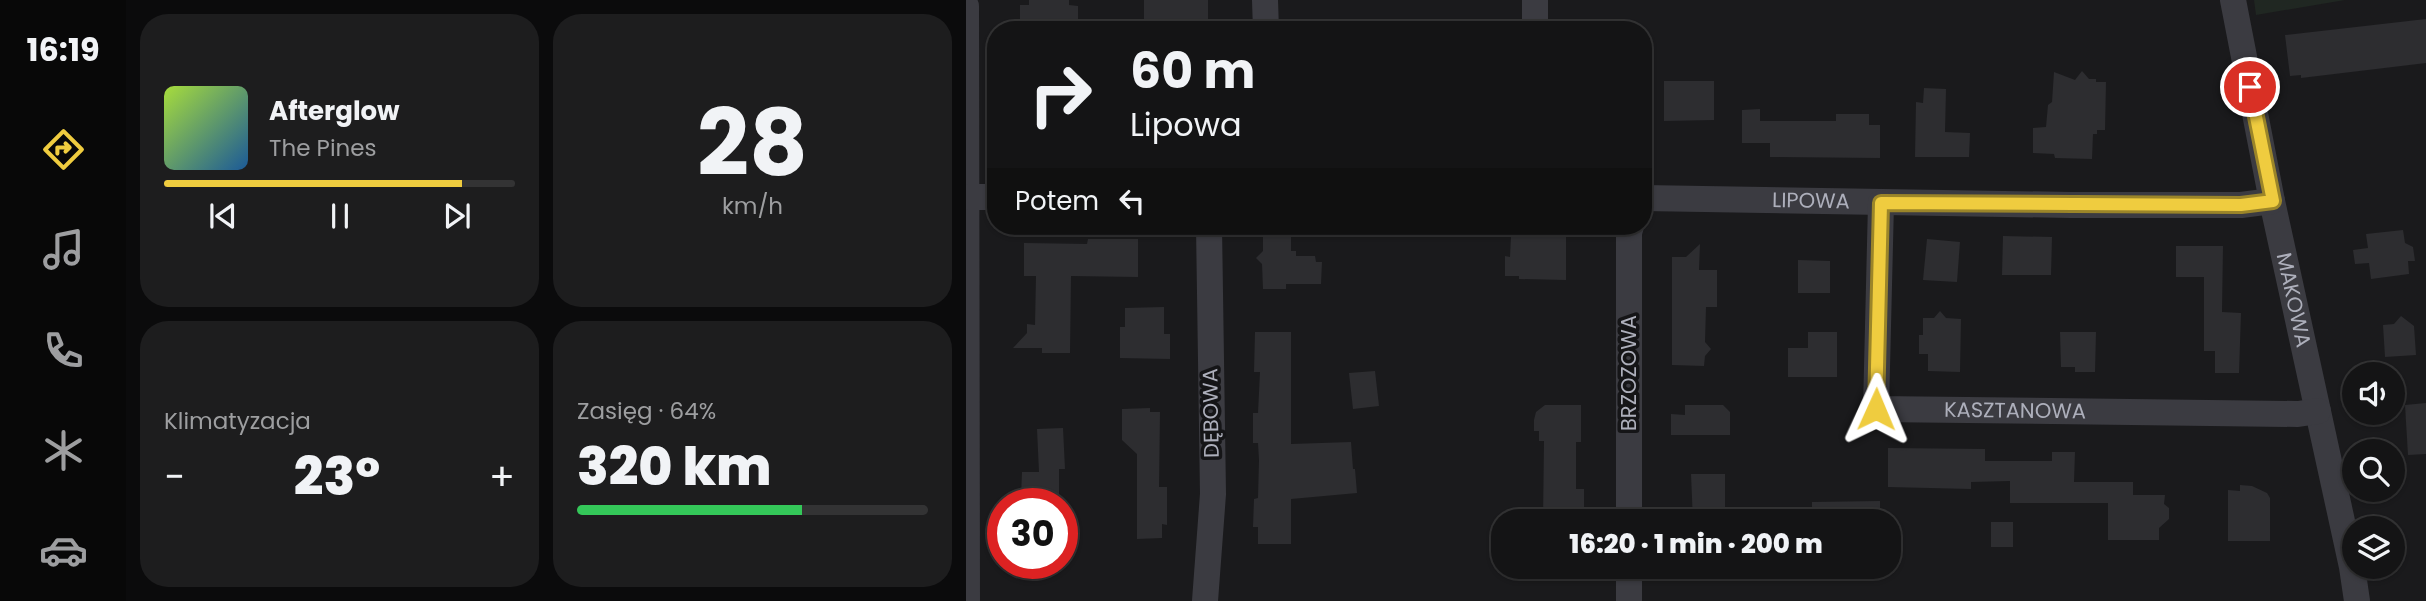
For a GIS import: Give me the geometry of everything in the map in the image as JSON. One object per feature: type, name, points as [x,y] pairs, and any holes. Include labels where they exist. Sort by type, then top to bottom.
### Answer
[{"type":"street","points":[[1265,0],[1266,21]]},
{"type":"street","points":[[1535,0],[1535,21]]},
{"type":"street","name":"MAKOWA","points":[[2233,0],[2357,601]]},
{"type":"street","points":[[966,6],[967,601]]},
{"type":"street","points":[[968,197],[987,197]]},
{"type":"street","name":"LIPOWA","points":[[1652,198],[1881,203],[2241,205],[2273,201]]},
{"type":"street","name":"KASZTANOWA","points":[[1881,203],[1876,409],[2298,414],[2318,411]]},
{"type":"street","name":"DĘBOWA","points":[[1205,601],[1213,494],[1209,235]]},
{"type":"street","name":"BRZOZOWA","points":[[1629,235],[1629,509]]},
{"type":"street","points":[[1629,579],[1629,601]]},
{"type":"shaded area","points":[[2254,0],[2345,0],[2256,15]]},
{"type":"building","points":[[1029,0],[1069,0],[1069,5],[1078,6],[1078,21],[1020,21],[1020,5],[1029,5]]},
{"type":"building","points":[[1144,0],[1208,0],[1208,21],[1144,21]]},
{"type":"building","points":[[2426,19],[2426,63],[2301,78],[2301,75],[2290,76],[2285,35]]},
{"type":"building","points":[[2082,71],[2089,79],[2106,82],[2105,130],[2097,130],[2097,134],[2093,134],[2092,159],[2055,158],[2054,154],[2033,153],[2033,128],[2046,127],[2048,105],[2052,102],[2054,72],[2075,80]]},
{"type":"building","points":[[1664,81],[1714,81],[1714,120],[1664,121]]},
{"type":"building","points":[[1924,88],[1946,89],[1945,132],[1970,133],[1969,157],[1915,157],[1916,102],[1923,103]]},
{"type":"building","points":[[1760,109],[1760,121],[1836,121],[1836,114],[1869,114],[1869,125],[1880,125],[1880,158],[1770,157],[1770,143],[1742,143],[1742,110]]},
{"type":"building","points":[[2403,230],[2405,243],[2413,247],[2415,261],[2408,261],[2409,274],[2371,279],[2369,263],[2355,264],[2353,250],[2368,248],[2366,234]]},
{"type":"building","points":[[1263,235],[1291,235],[1291,251],[1296,251],[1296,256],[1315,256],[1316,262],[1322,262],[1321,284],[1286,284],[1286,289],[1263,289],[1262,264],[1256,258],[1263,251]]},
{"type":"building","points":[[1511,236],[1566,236],[1566,280],[1505,276],[1505,256],[1510,257]]},
{"type":"building","points":[[2003,236],[2052,237],[2051,275],[2002,275]]},
{"type":"building","points":[[1088,239],[1138,239],[1138,277],[1071,276],[1070,353],[1042,353],[1042,348],[1013,348],[1027,333],[1027,324],[1035,325],[1036,276],[1024,276],[1024,243],[1087,244]]},
{"type":"building","points":[[1927,239],[1960,242],[1957,282],[1923,280]]},
{"type":"building","points":[[1700,244],[1699,270],[1717,270],[1717,307],[1706,307],[1705,342],[1711,349],[1705,356],[1704,366],[1672,365],[1672,257],[1686,257]]},
{"type":"building","points":[[2176,246],[2223,246],[2222,312],[2241,313],[2239,373],[2215,373],[2215,351],[2204,351],[2204,277],[2176,277]]},
{"type":"building","points":[[1798,260],[1830,261],[1830,293],[1798,293]]},
{"type":"building","points":[[1164,307],[1164,334],[1170,334],[1170,359],[1120,358],[1120,327],[1125,327],[1125,308]]},
{"type":"building","points":[[1940,311],[1946,318],[1961,319],[1960,372],[1928,371],[1928,354],[1919,354],[1923,318],[1934,318]]},
{"type":"building","points":[[2401,316],[2414,326],[2416,355],[2385,357],[2383,325],[2394,324]]},
{"type":"building","points":[[1255,332],[1291,332],[1291,444],[1351,442],[1357,493],[1291,499],[1291,544],[1258,544],[1258,527],[1253,527],[1254,499],[1258,498],[1259,460],[1258,443],[1253,443],[1253,413],[1258,413],[1260,372],[1254,372]]},
{"type":"building","points":[[1808,332],[1837,332],[1837,377],[1788,377],[1788,348],[1808,348]]},
{"type":"building","points":[[2060,332],[2096,332],[2095,372],[2075,372],[2075,367],[2061,367]]},
{"type":"building","points":[[1375,371],[1379,406],[1353,409],[1349,373]]},
{"type":"building","points":[[2426,403],[2426,454],[2408,455],[2405,405]]},
{"type":"building","points":[[1545,405],[1581,405],[1581,442],[1576,442],[1576,489],[1584,489],[1584,509],[1543,509],[1544,441],[1539,441],[1539,431],[1534,431],[1536,412]]},
{"type":"building","points":[[1685,405],[1723,405],[1730,412],[1730,435],[1671,435],[1671,414],[1685,415]]},
{"type":"building","points":[[1150,408],[1150,412],[1160,412],[1159,487],[1167,487],[1167,525],[1162,524],[1162,538],[1137,539],[1137,454],[1122,440],[1122,409]]},
{"type":"building","points":[[1063,428],[1065,469],[1059,469],[1059,488],[1021,488],[1022,472],[1039,472],[1037,429]]},
{"type":"building","points":[[1888,448],[1985,449],[1985,461],[2052,461],[2052,452],[2075,452],[2074,482],[2133,482],[2133,495],[2165,495],[2164,504],[2169,508],[2169,519],[2159,528],[2159,540],[2108,540],[2108,503],[2010,503],[2010,481],[1971,482],[1971,489],[1888,487]]},
{"type":"building","points":[[1691,474],[1725,474],[1725,509],[1692,509]]},
{"type":"building","points":[[2240,485],[2252,486],[2267,493],[2270,498],[2270,541],[2228,541],[2228,490],[2240,491]]},
{"type":"building","points":[[1880,501],[1880,509],[1812,509],[1812,502]]},
{"type":"building","points":[[1991,522],[2013,522],[2013,547],[1991,547]]},
{"type":"route","points":[[1876,409],[1881,203],[2241,205],[2273,201],[2250,87]]}]
